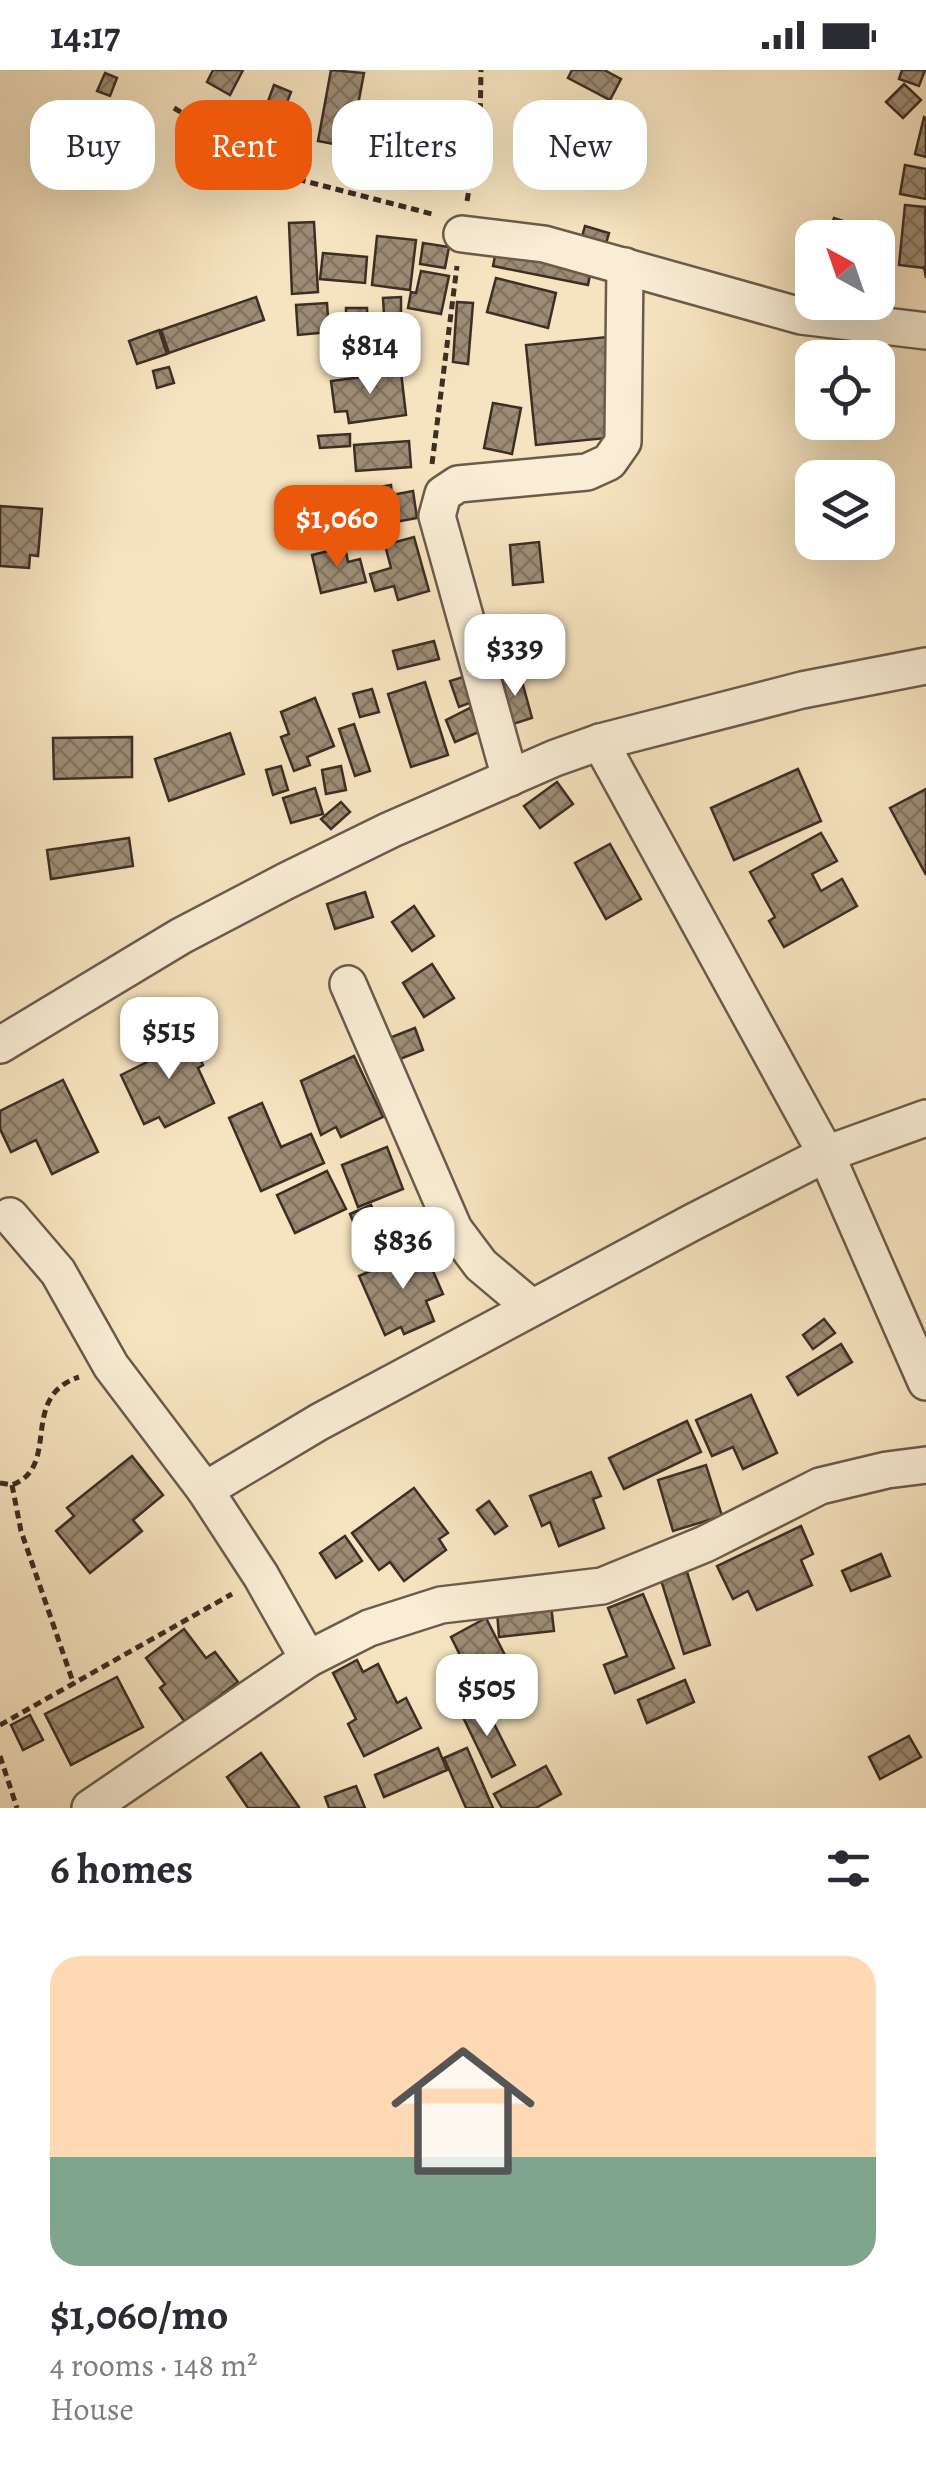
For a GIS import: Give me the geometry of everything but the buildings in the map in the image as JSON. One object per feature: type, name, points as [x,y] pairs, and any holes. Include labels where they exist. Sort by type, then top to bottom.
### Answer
[{"type":"street","points":[[454,226],[544,244],[801,316],[926,332]]},
{"type":"street","points":[[510,778],[437,516],[443,494],[458,484],[587,472],[610,462],[623,442],[625,266]]},
{"type":"street","points":[[0,1044],[180,936],[390,830],[510,778],[600,742],[802,690],[926,666]]},
{"type":"street","points":[[600,742],[826,1154],[926,1382]]},
{"type":"street","points":[[348,984],[454,1229],[481,1264],[530,1307]]},
{"type":"street","points":[[204,1490],[319,1422],[530,1307],[826,1154],[926,1118]]},
{"type":"street","points":[[10,1216],[58,1272],[110,1366],[204,1490],[262,1576],[308,1659]]},
{"type":"street","points":[[90,1808],[308,1659],[369,1628],[440,1605],[576,1591],[618,1580],[705,1544],[820,1486],[926,1465]]},
{"type":"path","points":[[174,108],[298,180],[454,226]]},
{"type":"path","points":[[0,1483],[12,1486],[25,1478],[37,1458],[43,1412],[52,1393],[66,1381],[110,1366]]},
{"type":"path","points":[[12,1486],[21,1531],[74,1685]]},
{"type":"path","points":[[0,1726],[262,1576]]},
{"type":"path","points":[[0,1756],[17,1808]]}]
